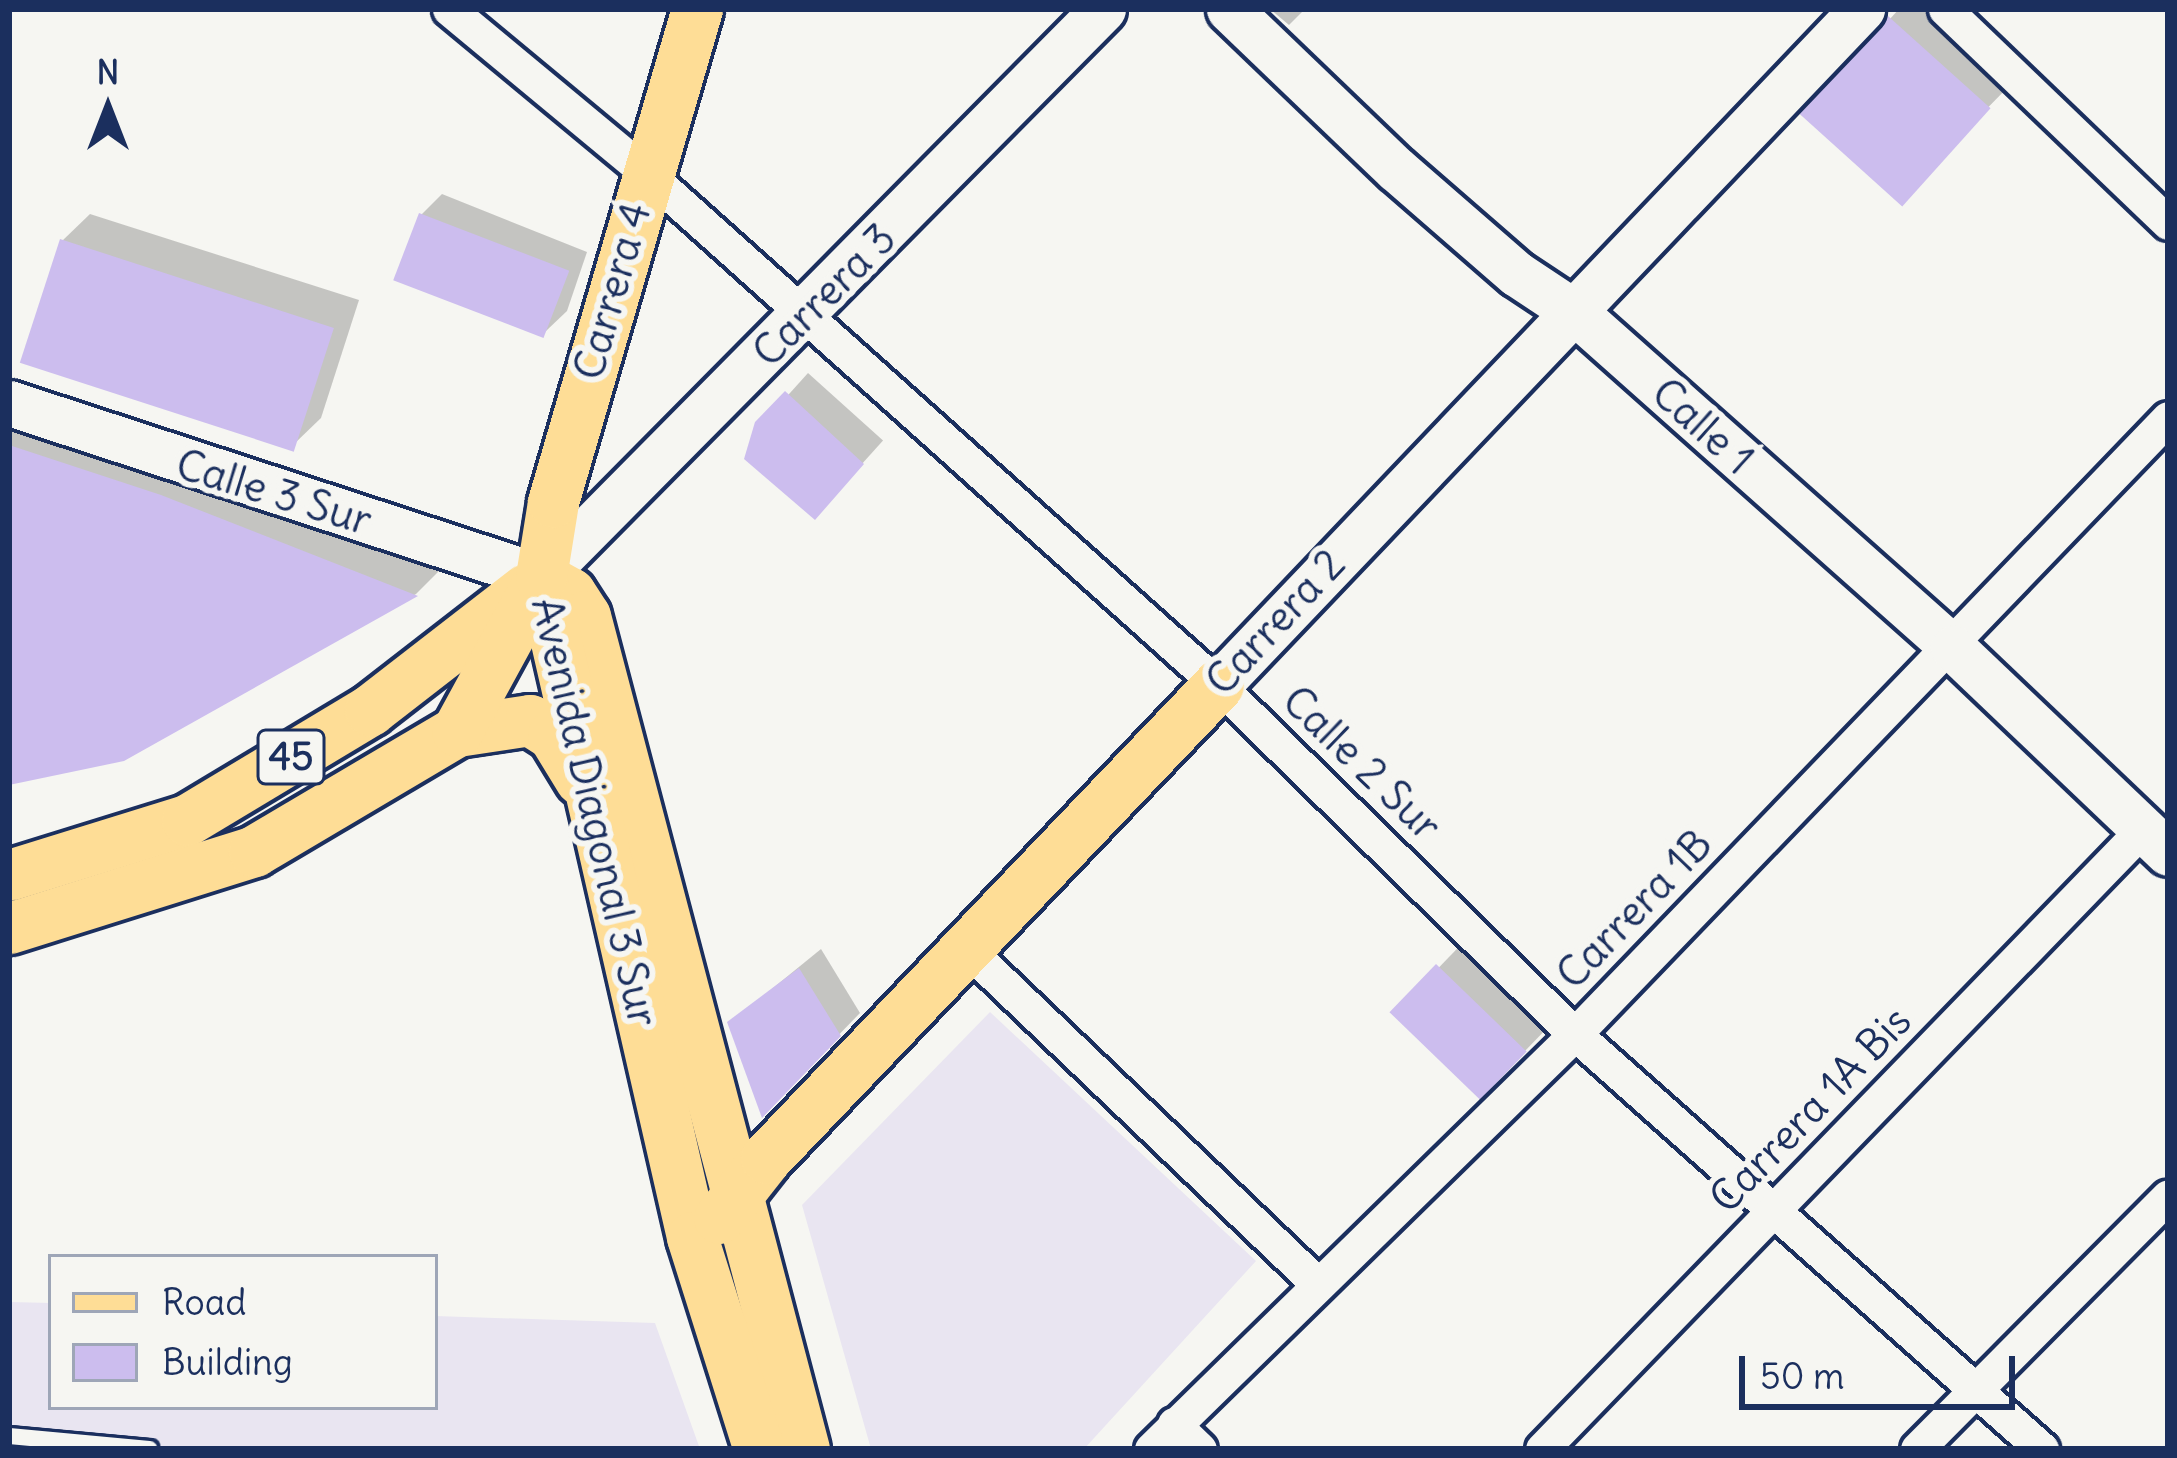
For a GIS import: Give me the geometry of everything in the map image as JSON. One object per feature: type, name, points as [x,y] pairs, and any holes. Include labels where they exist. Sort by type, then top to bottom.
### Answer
[{"type":"main road","name":"Carrera 4","points":[[541,578],[553,502],[645,172],[698,9]]},
{"type":"main road","name":"Carrera 3","points":[[541,578],[806,315],[1103,9]]},
{"type":"main road","name":"Calle 1","points":[[1229,9],[1396,169],[1517,274],[1576,313],[1953,649],[2155,842]]},
{"type":"main road","name":"Carrera 2","points":[[692,1237],[735,1207],[766,1158],[1862,9]]},
{"type":"main road","name":"Calle 3 Sur","points":[[9,403],[541,578]]},
{"type":"main road","points":[[457,730],[541,578]]},
{"type":"main road","name":"Avenida Diagonal 3 Sur","points":[[541,578],[692,1237],[759,1449]]},
{"type":"main road","name":"Avenida Diagonal 3 Sur","points":[[541,578],[570,593],[585,616],[735,1207],[804,1449]]},
{"type":"main road","name":"45","points":[[9,875],[187,820],[370,710],[541,578]]},
{"type":"main road","points":[[9,928],[254,850],[457,730],[530,719],[553,735],[594,799]]},
{"type":"street","name":"Calle 2 Sur","points":[[449,9],[645,172],[1217,685],[1575,1034],[1777,1208],[2042,1449]]},
{"type":"street","points":[[1945,9],[2168,223]]},
{"type":"street","name":"Carrera 1B","points":[[1163,1437],[1316,1282],[1575,1034],[1953,649],[2168,418]]},
{"type":"street","name":"Carrera 1A Bis","points":[[1542,1449],[1777,1208],[2155,842]]},
{"type":"street","points":[[965,947],[1316,1282]]},
{"type":"street","points":[[1917,1449],[2168,1196]]},
{"type":"street","points":[[1163,1437],[1200,1449]]},
{"type":"lane","points":[[9,1436],[149,1449]]},
{"type":"shaded area","points":[[990,1012],[1256,1261],[1084,1449],[871,1449],[802,1205]]},
{"type":"shaded area","points":[[9,1302],[48,1303],[48,1410],[438,1410],[438,1316],[655,1323],[700,1449],[9,1449]]},
{"type":"building","points":[[1888,16],[1991,108],[1902,206],[1800,114]]},
{"type":"building","points":[[419,213],[569,271],[544,338],[393,280]]},
{"type":"building","points":[[60,239],[334,328],[294,452],[20,363]]},
{"type":"building","points":[[785,391],[864,464],[815,520],[744,459],[755,422]]},
{"type":"building","points":[[9,445],[161,495],[418,596],[124,761],[9,785]]},
{"type":"building","points":[[1436,964],[1527,1052],[1480,1100],[1389,1012]]},
{"type":"building","points":[[799,968],[841,1036],[762,1118],[727,1022]]}]
